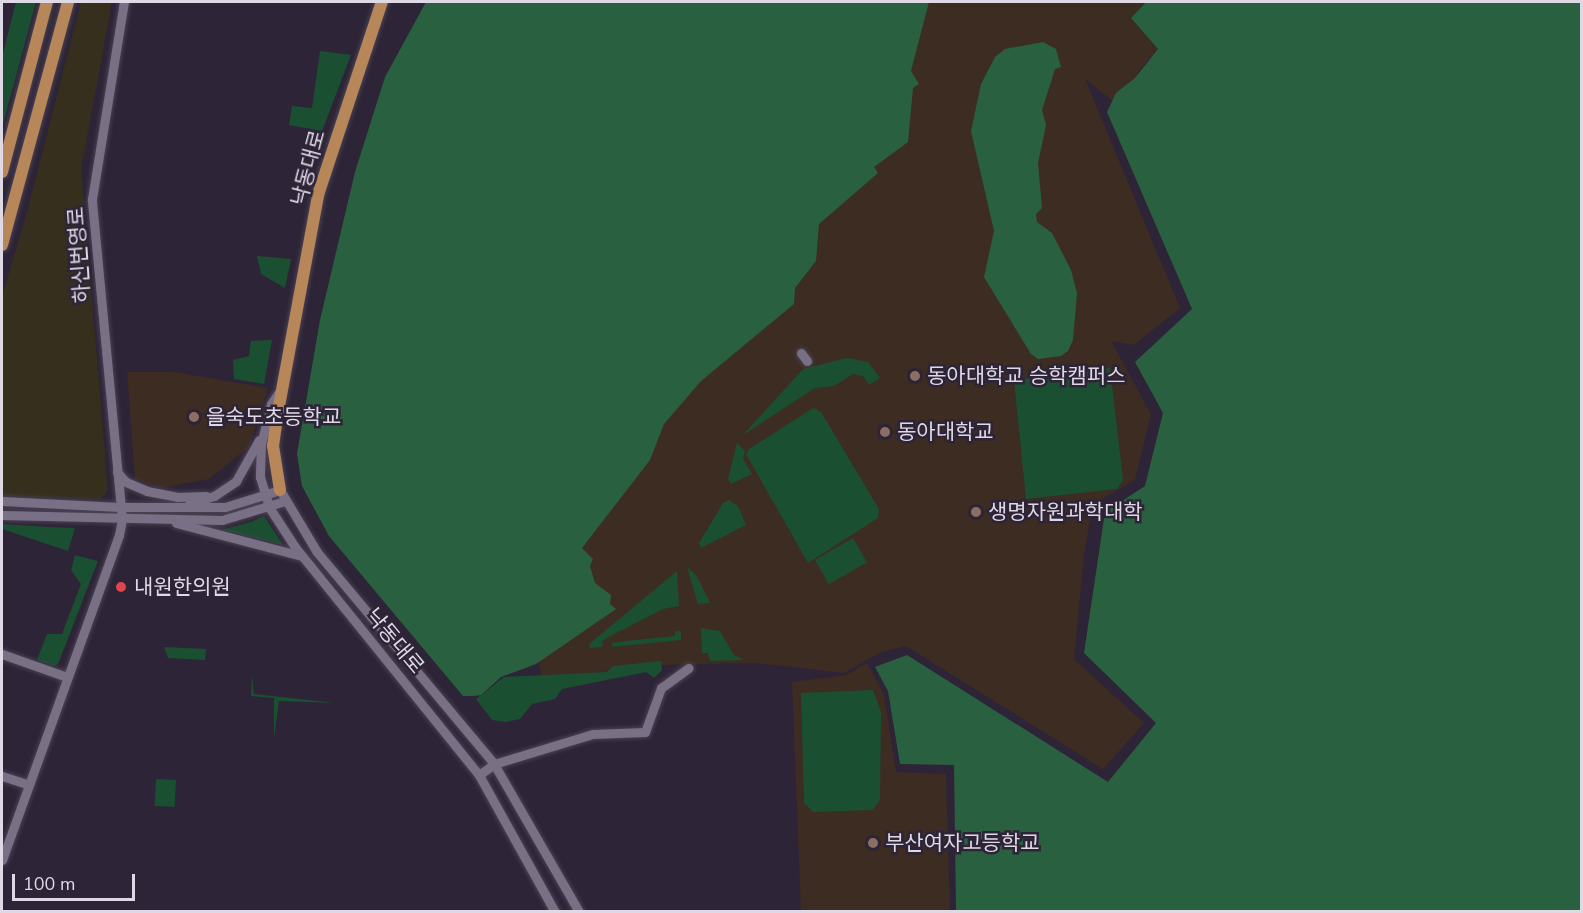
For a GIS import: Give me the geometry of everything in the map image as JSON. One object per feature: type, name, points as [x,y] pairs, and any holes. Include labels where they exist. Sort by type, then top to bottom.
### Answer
[{"type":"main road","points":[[2,172],[47,2]]},
{"type":"main road","points":[[2,245],[68,2]]},
{"type":"main road","name":"낙동대로","points":[[283,495],[273,446],[318,195],[382,2]]},
{"type":"street","name":"하신번영로","points":[[122,519],[92,200],[124,2]]},
{"type":"street","points":[[801,353],[807,361]]},
{"type":"street","name":"낙동대로","points":[[284,385],[271,404],[263,432],[259,461],[269,507],[302,556],[479,775],[555,912]]},
{"type":"street","points":[[169,508],[214,496],[236,481],[263,432]]},
{"type":"street","points":[[117,472],[126,482],[147,491],[177,497],[214,496]]},
{"type":"street","points":[[2,501],[120,507],[225,507],[265,495],[283,495]]},
{"type":"street","points":[[2,515],[222,520],[269,507],[283,495]]},
{"type":"street","name":"낙동대로","points":[[283,495],[317,552],[494,764],[579,912]]},
{"type":"street","points":[[2,860],[27,784],[116,549],[122,519]]},
{"type":"street","points":[[165,519],[302,556]]},
{"type":"street","points":[[2,654],[67,677]]},
{"type":"street","points":[[479,775],[494,764],[593,734],[645,732],[660,688],[689,668]]},
{"type":"street","points":[[2,776],[27,784]]},
{"type":"shaded area","points":[[81,2],[112,2],[81,169],[108,490],[101,499],[2,496],[2,296],[25,220]]},
{"type":"shaded area","name":"동아대학교 승학캠퍼스","points":[[927,2],[1145,2],[1131,18],[1158,49],[1137,73],[1140,78],[1114,102],[1085,79],[1180,308],[1134,345],[1111,341],[1151,414],[1135,480],[1093,504],[1084,554],[1074,659],[1144,723],[1103,769],[906,646],[879,653],[844,673],[756,663],[662,665],[549,678],[541,674],[530,615],[908,69]]},
{"type":"shaded area","name":"을숙도초등학교","points":[[127,372],[174,372],[268,388],[249,447],[209,479],[161,488],[135,479]]},
{"type":"shaded area","name":"부산여자고등학교","points":[[867,663],[884,694],[896,772],[946,774],[950,911],[801,911],[792,682],[846,675]]},
{"type":"green space","points":[[16,2],[36,2],[2,128],[2,57]]},
{"type":"green space","points":[[426,2],[929,2],[911,71],[919,84],[913,88],[908,142],[874,167],[878,173],[819,224],[816,261],[795,288],[794,304],[701,381],[664,424],[650,460],[582,548],[593,559],[590,566],[595,583],[611,595],[610,604],[616,609],[536,664],[501,677],[481,695],[474,696],[463,696],[329,536],[302,486],[297,454],[320,320],[355,172],[385,77]]},
{"type":"green space","points":[[1146,2],[1581,2],[1581,911],[956,911],[954,765],[900,764],[888,691],[875,667],[907,655],[1108,782],[1156,723],[1084,653],[1105,512],[1145,486],[1163,413],[1135,362],[1192,309],[1107,112],[1116,93],[1135,78],[1158,49],[1131,18]]},
{"type":"green space","points":[[1043,42],[1056,49],[1061,67],[1055,69],[1042,110],[1046,125],[1038,163],[1042,208],[1036,214],[1037,222],[1052,233],[1071,270],[1077,293],[1073,340],[1068,351],[1061,356],[1038,359],[1031,354],[984,277],[994,231],[971,131],[981,84],[995,57],[1005,49]]},
{"type":"green space","points":[[320,51],[351,55],[322,131],[289,125],[292,106],[312,108]]},
{"type":"green space","points":[[257,256],[291,259],[285,288],[261,274]]},
{"type":"green space","points":[[272,340],[264,384],[234,379],[233,360],[249,356],[251,341]]},
{"type":"green space","points":[[847,358],[868,362],[880,378],[869,385],[863,376],[853,374],[834,386],[815,388],[743,435],[803,369]]},
{"type":"green space","points":[[1110,368],[1123,480],[1117,489],[1026,499],[1014,380]]},
{"type":"green space","points":[[813,408],[821,412],[879,509],[878,518],[808,563],[746,454],[749,449]]},
{"type":"green space","points":[[737,443],[745,451],[743,459],[752,474],[731,484],[728,479]]},
{"type":"green space","points":[[729,500],[738,506],[746,525],[701,548],[699,543],[723,503]]},
{"type":"green space","points":[[264,516],[283,545],[221,530],[251,522]]},
{"type":"green space","points":[[2,524],[75,528],[68,551],[2,529]]},
{"type":"green space","points":[[853,538],[867,562],[829,584],[815,560]]},
{"type":"green space","points":[[75,555],[98,561],[58,664],[54,666],[37,660],[47,634],[62,634],[81,584],[71,570]]},
{"type":"green space","points":[[687,567],[696,575],[710,603],[698,604]]},
{"type":"green space","points":[[677,571],[679,606],[663,609],[603,640],[602,647],[590,648],[589,644]]},
{"type":"green space","points":[[701,628],[720,631],[734,655],[744,660],[710,661],[708,653],[702,653]]},
{"type":"green space","points":[[675,631],[681,631],[681,640],[612,647],[612,643],[675,636]]},
{"type":"green space","points":[[164,647],[206,649],[205,660],[168,658]]},
{"type":"green space","points":[[661,661],[662,670],[654,678],[646,672],[562,689],[555,699],[532,704],[520,719],[506,722],[492,720],[476,699],[504,677],[607,672],[613,666]]},
{"type":"green space","points":[[252,675],[254,694],[335,703],[279,701],[274,738],[274,698],[251,696]]},
{"type":"green space","points":[[873,690],[881,712],[880,800],[873,810],[813,812],[804,803],[801,693]]},
{"type":"green space","points":[[156,779],[176,780],[175,807],[155,806]]},
{"type":"place","name":"동아대학교 승학캠퍼스","points":[[915,376]]},
{"type":"place","name":"을숙도초등학교","points":[[194,417]]},
{"type":"place","name":"동아대학교","points":[[885,432]]},
{"type":"place","name":"생명자원과학대학","points":[[976,512]]},
{"type":"place","name":"내원한의원","points":[[121,587]]},
{"type":"place","name":"부산여자고등학교","points":[[873,843]]}]
